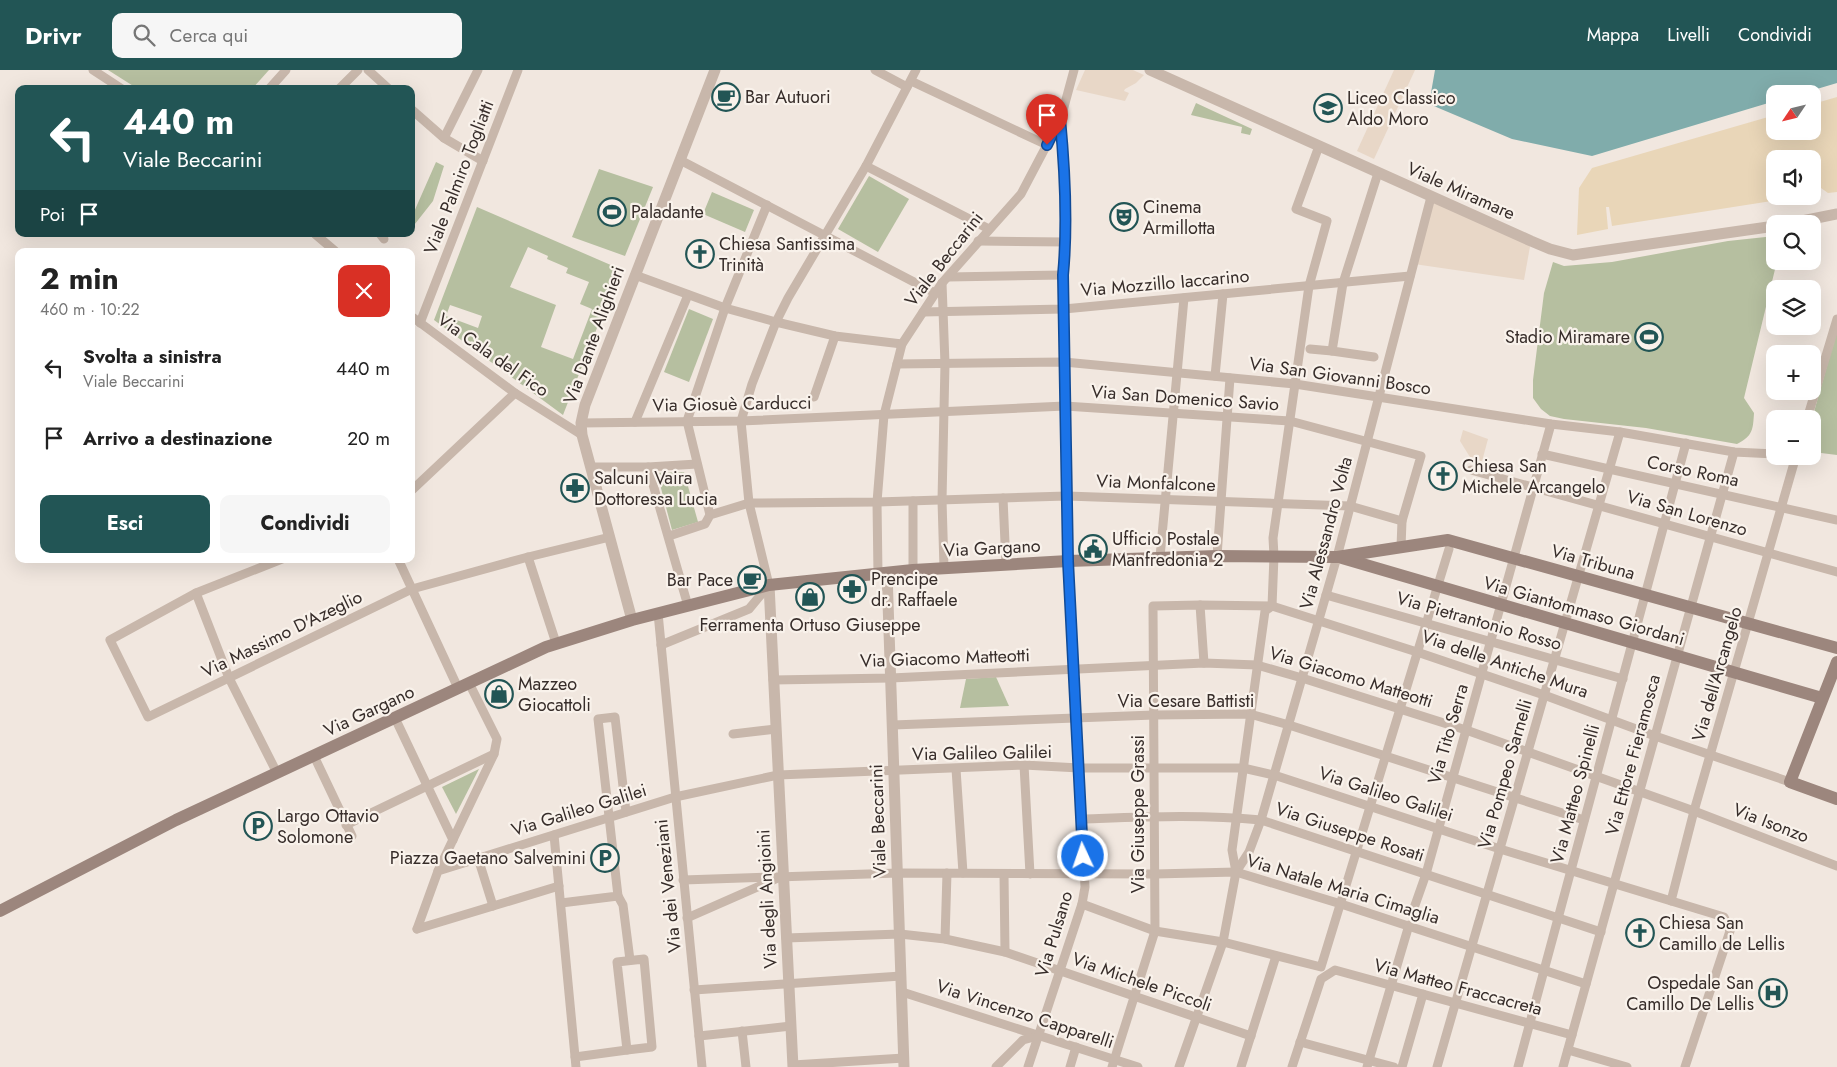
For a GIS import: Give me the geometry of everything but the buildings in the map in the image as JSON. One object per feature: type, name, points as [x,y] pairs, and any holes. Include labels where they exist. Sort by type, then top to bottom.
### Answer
[{"type":"main road","name":"Via Tribuna","points":[[1337,557],[1448,540],[1837,648]]},
{"type":"main road","name":"Via Gargano","points":[[0,911],[176,820],[556,643],[658,613],[769,585],[913,570],[1160,557],[1337,557]]},
{"type":"main road","name":"Via Giantommaso Giordani","points":[[1337,557],[1822,698]]},
{"type":"main road","points":[[1790,782],[1837,662]]},
{"type":"main road","name":"Via delle Antiche Mura","points":[[1790,782],[1837,799]]},
{"type":"street","points":[[93,70],[116,85]]},
{"type":"street","points":[[273,85],[286,70]]},
{"type":"street","points":[[343,85],[358,70]]},
{"type":"street","points":[[368,70],[385,85]]},
{"type":"street","points":[[444,138],[478,70]]},
{"type":"street","name":"Viale Palmiro Togliatti","points":[[420,323],[518,70]]},
{"type":"street","name":"Via Dante Alighieri","points":[[632,620],[582,436],[581,423],[585,405],[715,70]]},
{"type":"street","points":[[874,70],[1047,145]]},
{"type":"street","points":[[661,645],[749,609],[769,585],[749,503],[740,421],[776,322],[866,166],[916,70]]},
{"type":"street","name":"Viale Beccarini","points":[[904,1063],[891,678],[877,502],[884,415],[902,344],[945,280],[1021,194],[1060,118],[1074,70]]},
{"type":"street","name":"Viale Miramare","points":[[1150,70],[1550,249],[1574,255],[1766,227]]},
{"type":"street","points":[[415,113],[444,138],[483,161]]},
{"type":"street","name":"Via Pulsano","points":[[1028,1067],[1082,904],[1085,887],[1068,561],[1063,275],[1066,242],[1064,160],[1060,118]]},
{"type":"street","points":[[1179,1067],[1198,1018],[1223,942],[1236,872],[1232,850],[1236,817],[1265,612],[1272,606],[1273,538],[1309,286],[1327,222],[1296,209],[1319,146]]},
{"type":"street","points":[[680,160],[935,293]]},
{"type":"street","points":[[866,166],[989,229]]},
{"type":"street","points":[[1332,351],[1344,282],[1378,173]]},
{"type":"street","name":"Via Alessandro Volta","points":[[1236,872],[1249,852],[1261,820],[1289,725],[1337,557],[1431,197]]},
{"type":"street","points":[[669,536],[704,524],[710,514],[687,422],[725,308],[767,205]]},
{"type":"street","points":[[1821,217],[1837,214]]},
{"type":"street","points":[[319,237],[331,248]]},
{"type":"street","points":[[978,242],[1066,242]]},
{"type":"street","points":[[635,275],[725,308],[776,322],[835,336],[902,344]]},
{"type":"street","points":[[944,568],[942,500],[945,280],[1063,275]]},
{"type":"street","name":"Via Mozzillo Iaccarino","points":[[923,312],[1064,309],[1410,276]]},
{"type":"street","points":[[1215,376],[1223,294]]},
{"type":"street","points":[[635,422],[688,295]]},
{"type":"street","points":[[1160,557],[1184,298]]},
{"type":"street","name":"Via Cala del Fico","points":[[415,319],[515,393],[582,436]]},
{"type":"street","points":[[1810,410],[1837,319]]},
{"type":"street","points":[[814,397],[835,336]]},
{"type":"street","points":[[1310,349],[1374,357]]},
{"type":"street","name":"Via San Giovanni Bosco","points":[[897,364],[1064,362],[1295,384],[1550,424],[1620,432],[1734,452],[1766,454]]},
{"type":"street","points":[[1217,556],[1230,378]]},
{"type":"street","points":[[415,487],[515,393]]},
{"type":"street","name":"Via San Domenico Savio","points":[[884,415],[1065,406],[1290,421],[1420,456],[1402,521]]},
{"type":"street","name":"Via Giosuè Carducci","points":[[581,423],[740,421],[884,415]]},
{"type":"street","name":"Via Tito Serra","points":[[1414,908],[1426,874],[1550,424]]},
{"type":"street","name":"Via Pompeo Sarnelli","points":[[1437,1067],[1620,432]]},
{"type":"street","name":"Via Matteo Spinelli","points":[[1518,1067],[1686,443]]},
{"type":"street","name":"Via Ettore Fieramosca","points":[[1563,1067],[1734,452]]},
{"type":"street","name":"Corso Roma","points":[[1542,454],[1837,520]]},
{"type":"street","points":[[591,468],[697,464]]},
{"type":"street","name":"Via dell'Arcangelo","points":[[1671,901],[1694,811],[1782,507],[1792,465]]},
{"type":"street","points":[[648,467],[688,606]]},
{"type":"street","name":"Via San Lorenzo","points":[[1471,470],[1837,572]]},
{"type":"street","name":"Via Monfalcone","points":[[710,514],[749,503],[877,502],[1067,496],[1350,506],[1402,521]]},
{"type":"street","points":[[1003,498],[1006,565]]},
{"type":"street","points":[[913,501],[913,570]]},
{"type":"street","points":[[1401,547],[1402,521]]},
{"type":"street","name":"Via Massimo D'Azeglio","points":[[196,593],[110,640],[148,718],[412,589],[610,536]]},
{"type":"street","points":[[1082,904],[1155,931],[1223,942],[1322,967],[1449,549]]},
{"type":"street","points":[[528,557],[556,643]]},
{"type":"street","points":[[272,563],[196,593],[229,678],[277,773]]},
{"type":"street","points":[[400,563],[464,686],[496,739],[494,754],[438,871],[417,929],[559,886]]},
{"type":"street","name":"Via degli Angioini","points":[[769,585],[793,1066]]},
{"type":"street","name":"Via Pietrantonio Rosso","points":[[1326,595],[1622,679]]},
{"type":"street","points":[[1200,604],[1204,663]]},
{"type":"street","name":"Via delle Antiche Mura","points":[[1153,606],[1200,604],[1272,606],[1481,673],[1655,736],[1790,782]]},
{"type":"street","name":"Via Giuseppe Grassi","points":[[1113,1063],[1155,931],[1153,606]]},
{"type":"street","name":"Via dei Veneziani","points":[[658,613],[702,1067]]},
{"type":"street","name":"Via Giacomo Matteotti","points":[[774,680],[891,678],[1204,663],[1257,665],[1466,730],[1694,811]]},
{"type":"street","name":"Via Cesare Battisti","points":[[892,725],[1154,715],[1250,714],[1584,820]]},
{"type":"street","points":[[626,812],[615,717],[598,719],[618,896],[623,905],[630,960]]},
{"type":"street","points":[[395,718],[453,840]]},
{"type":"street","points":[[733,734],[776,729]]},
{"type":"street","points":[[346,824],[494,754]]},
{"type":"street","points":[[314,756],[352,836]]},
{"type":"street","points":[[1024,765],[1030,874]]},
{"type":"street","name":"Via Galileo Galilei","points":[[438,871],[675,797],[778,775],[1024,765],[1078,768],[1243,768],[1274,775],[1500,849],[1724,917],[1730,931],[1685,1067]]},
{"type":"street","points":[[956,768],[963,873]]},
{"type":"street","name":"Via Isonzo","points":[[1694,811],[1837,866]]},
{"type":"street","name":"Via Giuseppe Rosati","points":[[1081,819],[1154,816],[1236,817],[1261,820],[1601,932]]},
{"type":"street","points":[[554,835],[576,1062],[627,1050],[652,1047],[644,959],[617,962],[627,1050]]},
{"type":"street","points":[[478,858],[493,906]]},
{"type":"street","name":"Via Natale Maria Cimaglia","points":[[683,880],[898,873],[1155,874],[1236,872],[1409,925],[1586,984]]},
{"type":"street","points":[[945,939],[947,873]]},
{"type":"street","points":[[1004,874],[1005,952]]},
{"type":"street","name":"Via Natale Maria Cimaglia","points":[[687,918],[783,876]]},
{"type":"street","points":[[561,903],[618,896]]},
{"type":"street","points":[[1368,1064],[1409,925]]},
{"type":"street","name":"Via Michele Piccoli","points":[[786,938],[900,934],[945,939],[1005,952],[1251,1036]]},
{"type":"street","points":[[1241,1067],[1276,956]]},
{"type":"street","name":"Via Matteo Fraccacreta","points":[[1300,1042],[1321,979],[1335,970],[1572,1036]]},
{"type":"street","points":[[694,990],[901,976]]},
{"type":"street","name":"Via Vincenzo Capparelli","points":[[902,992],[1076,1047],[1113,1063],[1138,1067]]},
{"type":"street","points":[[1402,1067],[1423,994]]},
{"type":"street","points":[[698,1036],[791,1026]]},
{"type":"street","points":[[742,1031],[746,1067]]},
{"type":"street","points":[[996,1067],[1022,1040],[1039,1036]]},
{"type":"street","points":[[1292,1067],[1300,1042],[1368,1064],[1394,1067]]},
{"type":"street","points":[[1070,1067],[1076,1047]]},
{"type":"street","points":[[1568,1050],[1595,1063],[1625,1067]]},
{"type":"street","points":[[793,1066],[904,1063]]},
{"type":"green space","points":[[108,70],[269,70],[256,85],[132,85]]},
{"type":"green space","points":[[1196,103],[1252,129],[1250,135],[1241,133],[1242,127],[1191,115]]},
{"type":"green space","points":[[436,162],[444,166],[433,201],[415,224],[415,210]]},
{"type":"green space","name":"Paladante","points":[[599,169],[653,187],[625,256],[572,237]]},
{"type":"green space","points":[[869,176],[909,199],[878,252],[838,229]]},
{"type":"green space","points":[[712,192],[754,210],[745,232],[703,214]]},
{"type":"green space","points":[[477,207],[620,269],[563,415],[434,320]],"holes":[[[528,247],[548,256],[547,259],[568,268],[566,273],[589,282],[580,304],[592,309],[573,359],[541,347],[556,305],[510,287]],[[450,305],[482,316],[478,328],[446,316]]]},
{"type":"green space","name":"Stadio Miramare","points":[[1766,237],[1766,270],[1775,270],[1772,280],[1766,280],[1766,307],[1744,398],[1754,413],[1751,432],[1746,438],[1737,444],[1646,428],[1564,419],[1550,416],[1541,409],[1533,398],[1533,380],[1544,293],[1553,262],[1564,266],[1612,262],[1728,241]]},
{"type":"green space","points":[[689,309],[713,319],[689,382],[664,372]]},
{"type":"green space","points":[[1837,330],[1837,455],[1821,453],[1821,410],[1815,410],[1817,400],[1821,400],[1821,387]]},
{"type":"green space","points":[[684,472],[698,522],[672,530],[657,473]]},
{"type":"green space","points":[[996,677],[1009,706],[960,708],[966,679]]},
{"type":"green space","points":[[479,769],[456,814],[442,787]]},
{"type":"sand","points":[[1837,97],[1837,192],[1828,193],[1821,188],[1821,150],[1766,150],[1766,202],[1612,226],[1609,207],[1606,207],[1608,229],[1577,235],[1579,188],[1592,168],[1766,118],[1766,140],[1821,140],[1821,102]]},
{"type":"shaded area","points":[[1085,70],[1133,70],[1144,75],[1136,83],[1125,89],[1124,91],[1129,93],[1125,101],[1076,90]]},
{"type":"shaded area","points":[[1394,70],[1415,70],[1374,159],[1357,151]]},
{"type":"shaded area","points":[[1431,197],[1531,241],[1524,280],[1414,264]]},
{"type":"shaded area","points":[[1463,430],[1488,439],[1481,465],[1473,462],[1460,441]]},
{"type":"water","points":[[1435,70],[1837,70],[1837,83],[1821,88],[1821,85],[1766,85],[1766,104],[1592,156],[1512,139],[1429,104]]},
{"type":"place","name":"Bar Autuori","points":[[726,97]]},
{"type":"place","name":"Liceo Classico Aldo Moro","points":[[1328,108]]},
{"type":"place","name":"Paladante","points":[[612,212]]},
{"type":"place","name":"Cinema Armillotta","points":[[1124,217]]},
{"type":"place","name":"Chiesa Santissima Trinità","points":[[700,254]]},
{"type":"place","name":"Stadio Miramare","points":[[1649,337]]},
{"type":"place","name":"Chiesa San Michele Arcangelo","points":[[1443,476]]},
{"type":"place","name":"Salcuni Vaira Dottoressa Lucia","points":[[575,488]]},
{"type":"place","name":"Ufficio Postale Manfredonia 2","points":[[1093,549]]},
{"type":"place","name":"Bar Pace","points":[[752,580]]},
{"type":"place","name":"Prencipe dr. Raffaele","points":[[852,589]]},
{"type":"place","name":"Ferramenta Ortuso Giuseppe","points":[[810,597]]},
{"type":"place","name":"Mazzeo Giocattoli","points":[[499,694]]},
{"type":"place","name":"Largo Ottavio Solomone","points":[[258,826]]},
{"type":"place","name":"Piazza Gaetano Salvemini","points":[[605,858]]},
{"type":"place","name":"Chiesa San Camillo de Lellis","points":[[1640,933]]},
{"type":"place","name":"Ospedale San Camillo De Lellis","points":[[1773,993]]},
{"type":"route","points":[[1047,145],[1060,118],[1064,160],[1066,242],[1063,275],[1068,561],[1083,856]]}]
